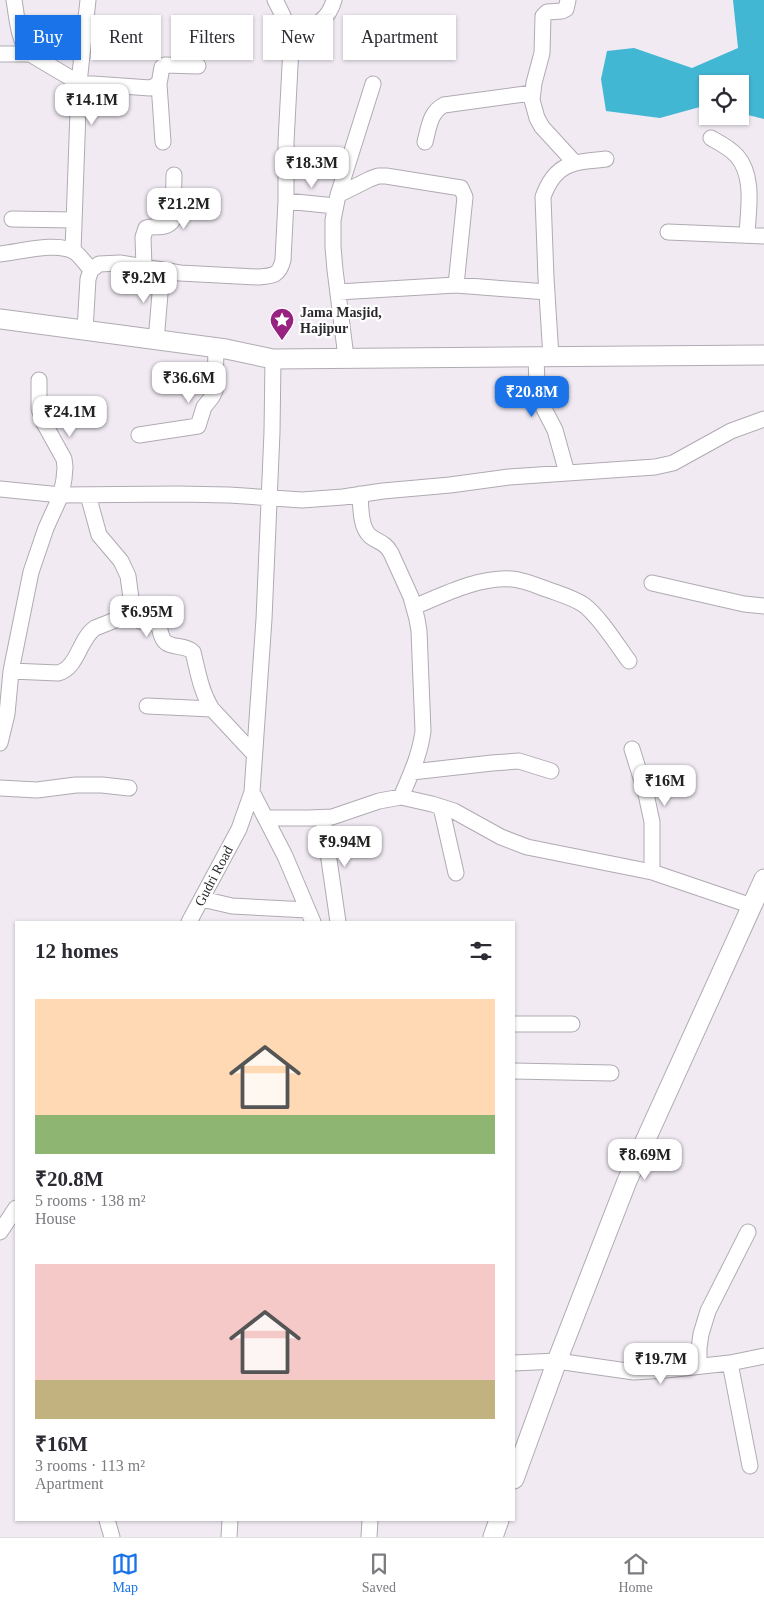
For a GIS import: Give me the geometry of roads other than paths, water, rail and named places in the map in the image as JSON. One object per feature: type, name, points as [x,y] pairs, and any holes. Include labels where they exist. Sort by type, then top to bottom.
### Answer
[{"type":"main road","points":[[0,319],[216,348],[273,359],[764,355]]},
{"type":"main road","points":[[515,1476],[556,1361],[627,1180],[760,892]]},
{"type":"main road","points":[[492,1537],[499,1521]]},
{"type":"street","points":[[14,0],[17,15]]},
{"type":"street","points":[[73,251],[80,83],[88,0]]},
{"type":"street","points":[[275,0],[282,15]]},
{"type":"street","points":[[328,15],[334,0]]},
{"type":"street","points":[[568,0],[566,10],[562,12],[547,12],[543,16],[542,53],[532,93],[537,118],[542,127],[575,163]]},
{"type":"street","points":[[0,54],[15,54]]},
{"type":"street","points":[[40,60],[80,83],[150,88],[159,84]]},
{"type":"street","points":[[85,330],[87,290],[91,270],[99,264],[120,263],[209,276],[269,277],[277,274],[283,260],[290,60]]},
{"type":"street","points":[[163,142],[159,84],[162,67],[165,65],[198,66]]},
{"type":"street","points":[[346,358],[333,248],[336,201],[373,84]]},
{"type":"street","points":[[425,142],[434,112],[444,105],[532,93]]},
{"type":"street","points":[[711,138],[737,155],[742,163],[749,185],[747,235]]},
{"type":"street","points":[[567,473],[555,430],[540,401],[537,384],[544,357],[546,292],[544,197],[547,186],[562,168],[575,163],[606,159]]},
{"type":"street","points":[[144,267],[144,237],[146,228],[170,225],[173,220],[174,175]]},
{"type":"street","points":[[286,201],[336,201],[378,176],[461,188],[464,192],[464,197],[456,285]]},
{"type":"street","points":[[12,219],[74,220]]},
{"type":"street","points":[[668,232],[764,236]]},
{"type":"street","points":[[0,254],[62,248],[73,251],[80,256],[91,270]]},
{"type":"street","points":[[156,341],[162,270]]},
{"type":"street","points":[[338,292],[456,285],[546,292]]},
{"type":"street","points":[[139,435],[198,426],[204,407],[215,391],[216,348]]},
{"type":"street","points":[[273,359],[272,432],[264,619],[252,792],[285,856],[311,916]]},
{"type":"street","points":[[0,743],[7,714],[11,671],[31,572],[46,528],[61,495],[65,467],[64,459],[44,423],[39,409],[39,380]]},
{"type":"street","points":[[0,489],[61,495],[178,494],[321,500],[402,488],[450,485],[509,477],[655,467],[673,463],[731,432],[764,419]]},
{"type":"street","points":[[360,494],[365,529],[369,535],[387,546],[414,607],[419,631],[422,743],[401,797]]},
{"type":"street","points":[[88,495],[99,535],[125,567],[133,613],[136,618],[140,621],[158,623],[163,640],[167,644],[190,649],[193,652],[203,692],[212,709],[254,754]]},
{"type":"street","points":[[414,607],[463,587],[492,579],[521,580],[584,605],[597,618],[629,661]]},
{"type":"street","points":[[652,583],[744,604],[764,606]]},
{"type":"street","points":[[11,671],[64,672],[72,663],[90,631],[133,613]]},
{"type":"street","points":[[147,706],[212,709]]},
{"type":"street","points":[[632,749],[646,794],[652,822],[652,872]]},
{"type":"street","points":[[412,772],[519,761],[551,771]]},
{"type":"street","points":[[0,788],[37,790],[102,784],[129,788]]},
{"type":"street","name":"Gudri Road","points":[[190,921],[238,829],[252,792]]},
{"type":"street","points":[[266,818],[332,817],[379,801],[401,797],[454,811],[501,837],[527,846],[760,892]]},
{"type":"street","points":[[441,807],[456,873]]},
{"type":"street","points":[[323,818],[338,921]]},
{"type":"street","points":[[202,899],[232,906],[311,916]]},
{"type":"street","points":[[515,1024],[572,1024]]},
{"type":"street","points":[[515,1071],[611,1073]]},
{"type":"street","points":[[0,1232],[15,1210]]},
{"type":"street","points":[[699,1366],[701,1334],[708,1311],[748,1232]]},
{"type":"street","points":[[515,1363],[556,1361],[634,1372],[730,1363],[764,1356]]},
{"type":"street","points":[[730,1363],[750,1466]]},
{"type":"street","points":[[107,1521],[112,1537]]},
{"type":"street","points":[[229,1537],[230,1521]]},
{"type":"street","points":[[369,1537],[370,1521]]},
{"type":"water","points":[[733,0],[764,0],[764,119],[749,115],[749,75],[699,75],[699,107],[660,118],[606,111],[601,79],[607,51],[634,48],[692,68],[738,48]]},
{"type":"place","name":"Jama Masjid, Hajipur","points":[[282,341]]}]
